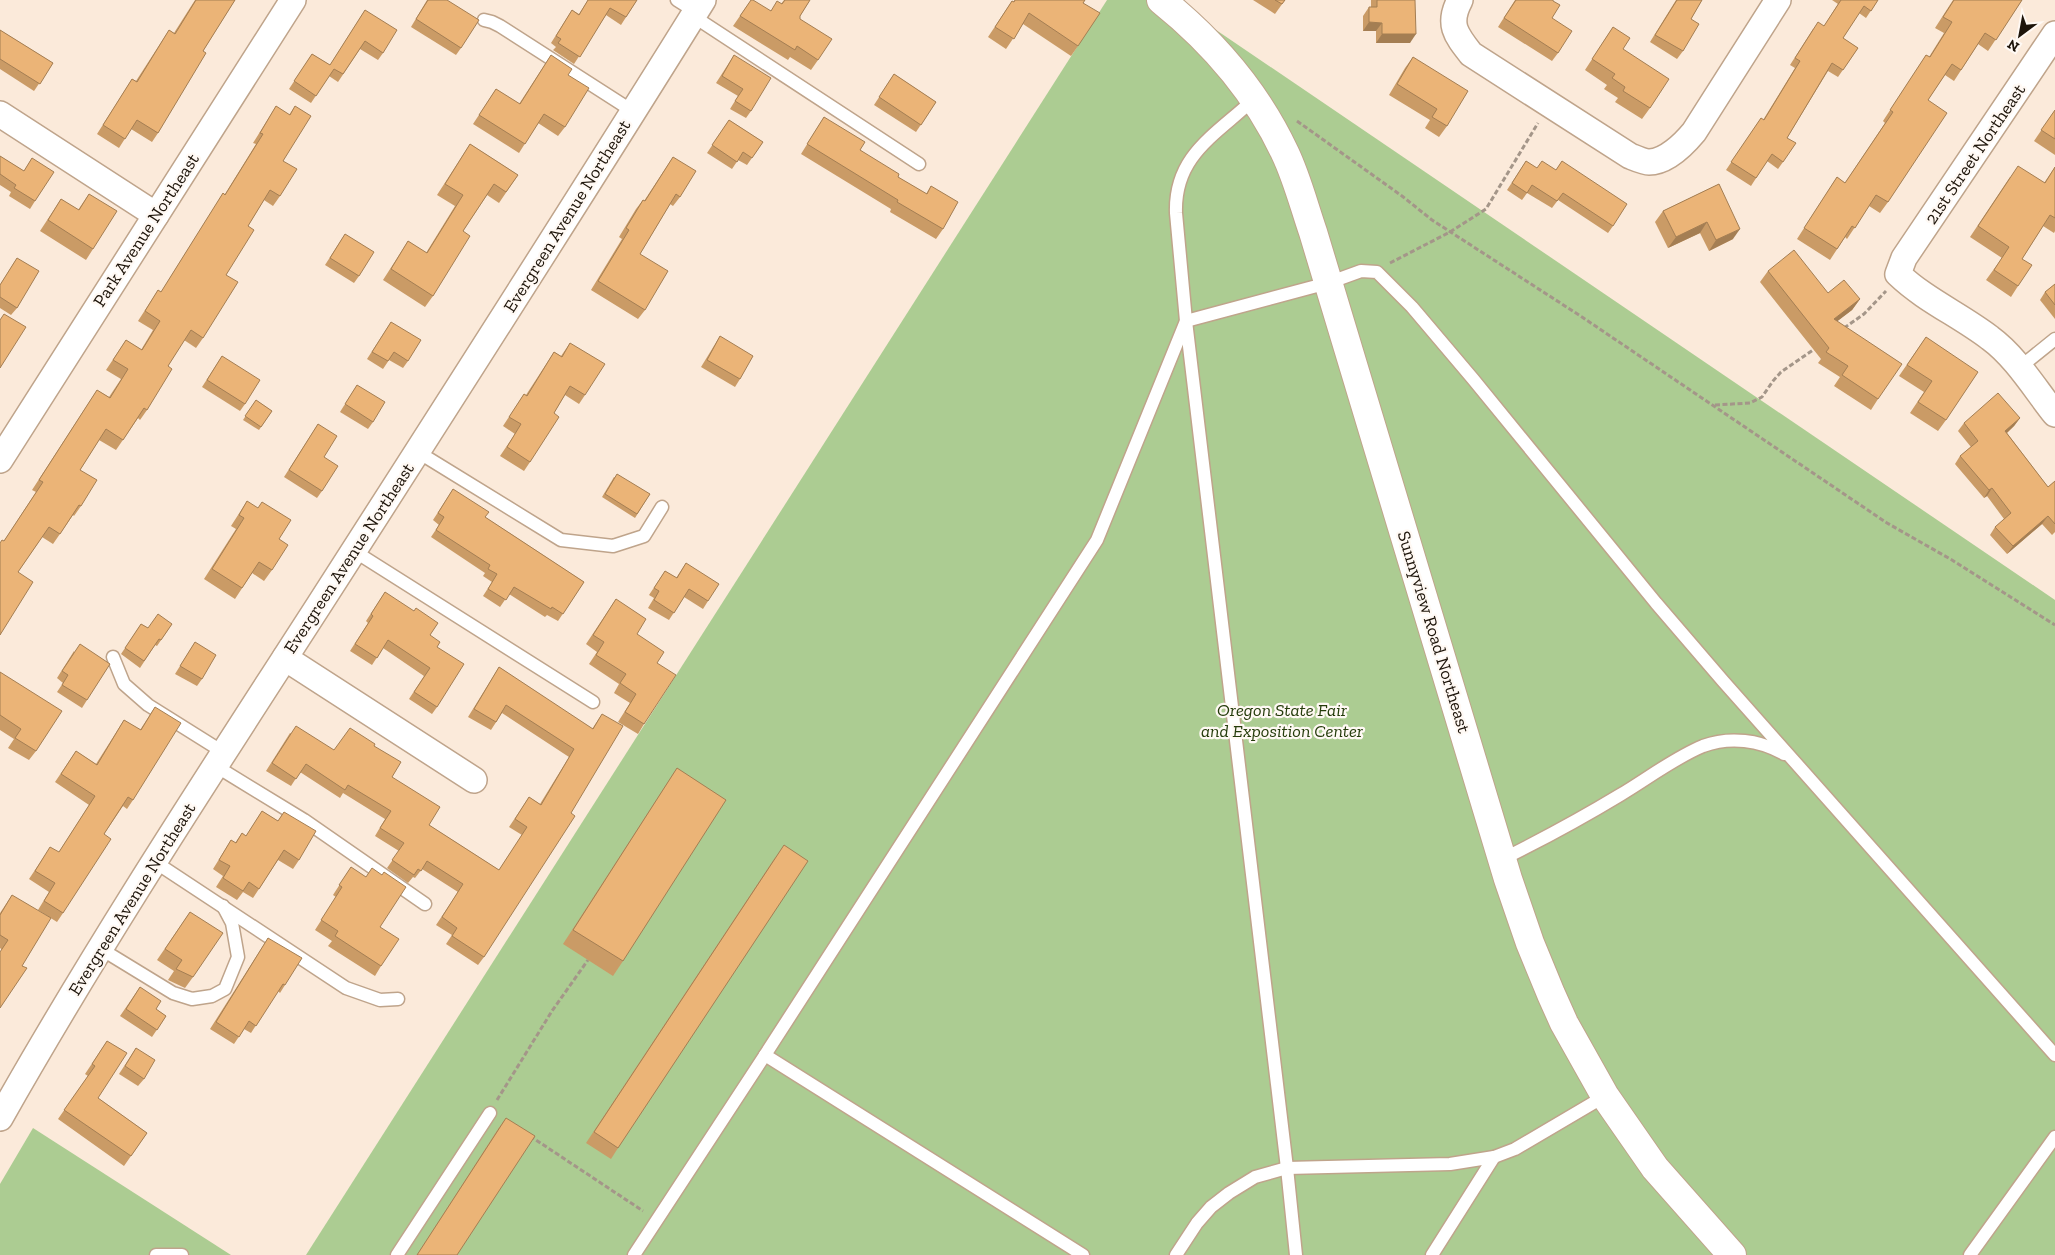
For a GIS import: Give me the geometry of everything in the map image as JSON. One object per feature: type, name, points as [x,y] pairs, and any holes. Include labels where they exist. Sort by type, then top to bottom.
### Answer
[{"type":"main road","name":"Sunnyview Road Northeast","points":[[1161,0],[1187,20],[1212,46],[1254,99],[1286,154],[1328,283],[1503,860],[1530,943],[1564,1023],[1605,1096],[1655,1168],[1732,1255]]},
{"type":"street","name":"Park Avenue Northeast","points":[[0,460],[293,0]]},
{"type":"street","points":[[1460,0],[1455,11],[1453,25],[1459,39],[1471,54],[1630,156],[1649,162],[1681,148],[1694,132],[1778,0]]},
{"type":"street","name":"Evergreen Avenue Northeast","points":[[0,1118],[48,1033],[219,758],[418,452],[634,112],[692,7]]},
{"type":"street","name":"21st Street Northeast","points":[[1898,274],[1904,258],[2055,34]]},
{"type":"street","points":[[0,114],[156,215]]},
{"type":"street","points":[[1898,274],[1910,286],[1990,338],[2019,368],[2055,414]]},
{"type":"street","points":[[285,658],[474,780]]},
{"type":"lane","points":[[692,7],[919,164]]},
{"type":"lane","points":[[484,20],[500,26],[634,112]]},
{"type":"lane","points":[[1254,99],[1200,147],[1188,161],[1180,178],[1175,196],[1186,321],[1296,1255]]},
{"type":"lane","points":[[1186,321],[1328,283],[1361,271],[1377,272],[1381,275],[1412,307],[1473,378],[1656,602],[2055,1055]]},
{"type":"lane","points":[[634,1255],[1097,540],[1186,321]]},
{"type":"lane","points":[[2019,368],[2055,339]]},
{"type":"lane","points":[[418,452],[562,540],[613,546],[644,536],[662,507]]},
{"type":"lane","points":[[354,551],[593,702]]},
{"type":"lane","points":[[113,657],[124,684],[148,705],[304,820],[425,904]]},
{"type":"lane","points":[[1503,860],[1581,819],[1704,746],[1732,740],[1754,741],[1773,747],[1791,757]]},
{"type":"lane","points":[[156,862],[346,988],[380,1000],[398,999]]},
{"type":"lane","points":[[101,949],[172,993],[192,999],[212,996],[225,989],[238,957],[232,923],[223,906]]},
{"type":"lane","points":[[765,1055],[1083,1255]]},
{"type":"lane","points":[[1176,1255],[1196,1223],[1211,1207],[1255,1177],[1287,1168],[1450,1164],[1494,1157],[1515,1148],[1605,1096]]},
{"type":"lane","points":[[397,1255],[490,1113]]},
{"type":"lane","points":[[1970,1255],[2055,1137]]},
{"type":"lane","points":[[1432,1255],[1494,1157]]},
{"type":"lane","points":[[156,1255],[182,1255]]},
{"type":"path","points":[[1381,275],[1391,262],[1450,232],[1486,209],[1549,105]]},
{"type":"path","points":[[1292,118],[1450,232],[1715,405],[1887,523],[1952,560],[2055,625]]},
{"type":"path","points":[[1842,330],[1864,314],[1876,302],[1898,274]]},
{"type":"path","points":[[1715,405],[1750,403],[1762,397],[1781,372],[1819,346]]},
{"type":"path","points":[[490,1113],[552,1011],[588,960]]},
{"type":"path","points":[[522,1131],[645,1212],[640,1219]]},
{"type":"green space","name":"Oregon State Fair and Exposition Center","points":[[1107,0],[1172,0],[2055,600],[2055,1255],[306,1255]]},
{"type":"green space","points":[[33,1128],[231,1255],[0,1255],[0,1184]]},
{"type":"building","points":[[196,0],[235,0],[203,51],[206,53],[158,133],[137,120],[125,139],[103,125],[132,79],[137,82],[169,30],[175,34]]},
{"type":"building","points":[[428,0],[447,0],[479,20],[461,48],[416,19]]},
{"type":"building","points":[[588,0],[637,0],[626,17],[610,8],[580,57],[558,43],[561,39],[556,36],[572,10],[579,15]]},
{"type":"building","points":[[751,0],[771,11],[777,1],[782,4],[785,0],[810,0],[800,19],[832,39],[818,60],[797,46],[795,50],[740,16]]},
{"type":"building","points":[[1015,0],[1085,0],[1083,3],[1100,13],[1078,46],[1029,13],[1014,39],[995,27],[1012,1],[1014,2]]},
{"type":"building","points":[[1275,0],[1285,0],[1282,4]]},
{"type":"building","points":[[1377,0],[1415,0],[1416,34],[1382,34],[1382,23],[1369,22],[1369,7],[1377,7]]},
{"type":"building","points":[[1516,0],[1553,0],[1560,5],[1552,18],[1572,31],[1558,53],[1504,18]]},
{"type":"building","points":[[1677,0],[1702,0],[1691,19],[1699,24],[1683,51],[1655,35]]},
{"type":"building","points":[[1841,0],[1878,0],[1871,11],[1864,6],[1843,38],[1858,48],[1843,70],[1832,63],[1787,138],[1796,143],[1783,162],[1772,154],[1756,178],[1731,162],[1761,118],[1764,120],[1800,61],[1795,58],[1818,22],[1824,26]]},
{"type":"building","points":[[1954,0],[2022,0],[1996,40],[1985,33],[1961,70],[1952,64],[1928,100],[1947,113],[1888,202],[1876,195],[1855,228],[1852,226],[1837,249],[1804,228],[1837,177],[1845,183],[1893,112],[1890,110],[1926,55],[1930,57],[1952,22],[1943,17]]},
{"type":"building","points":[[365,10],[397,30],[383,53],[365,41],[343,74],[334,69],[316,96],[294,81],[312,54],[330,65]]},
{"type":"building","points":[[1613,27],[1630,38],[1623,49],[1669,79],[1650,108],[1623,91],[1625,87],[1612,78],[1615,74],[1592,59]]},
{"type":"building","points":[[0,30],[53,63],[40,84],[0,59]]},
{"type":"building","points":[[551,55],[572,69],[568,75],[589,88],[565,127],[544,114],[525,144],[479,115],[496,89],[520,104]]},
{"type":"building","points":[[734,55],[771,78],[751,111],[735,101],[743,89],[722,76]]},
{"type":"building","points":[[1413,57],[1468,91],[1447,126],[1432,117],[1437,109],[1397,84]]},
{"type":"building","points":[[894,74],[936,102],[921,125],[879,97]]},
{"type":"building","points":[[276,106],[290,115],[295,106],[311,116],[283,161],[297,169],[280,196],[270,190],[248,226],[254,230],[226,275],[238,282],[203,338],[191,330],[168,366],[172,369],[147,410],[144,408],[123,440],[106,429],[80,470],[97,480],[60,534],[49,527],[18,572],[33,582],[0,635],[0,543],[2,540],[4,541],[43,482],[39,480],[97,390],[110,398],[128,369],[113,360],[126,340],[142,350],[160,321],[145,311],[158,290],[161,292],[223,193],[225,195],[263,134],[260,133]]},
{"type":"building","points":[[2055,110],[2055,139],[2041,130]]},
{"type":"building","points":[[824,117],[865,142],[860,150],[899,174],[898,177],[927,194],[931,186],[958,202],[943,229],[807,144]]},
{"type":"building","points":[[729,120],[763,142],[752,158],[743,152],[737,162],[712,145]]},
{"type":"building","points":[[470,144],[518,175],[506,192],[494,184],[463,231],[470,236],[433,296],[391,269],[408,241],[427,253],[463,195],[445,184]]},
{"type":"building","points":[[0,156],[24,171],[32,158],[54,172],[35,201],[14,188],[16,185],[0,174]]},
{"type":"building","points":[[673,157],[696,171],[680,197],[676,194],[640,254],[668,271],[645,310],[598,281],[629,230],[626,228]]},
{"type":"building","points":[[1526,161],[1537,168],[1542,161],[1556,170],[1562,161],[1627,204],[1613,226],[1563,193],[1557,201],[1532,185],[1527,193],[1512,183]]},
{"type":"building","points":[[2018,166],[2045,183],[2055,167],[2055,218],[2050,215],[2022,259],[2032,265],[2018,286],[1994,270],[2009,247],[1978,226]]},
{"type":"building","points":[[1719,184],[1740,229],[1716,240],[1707,222],[1676,237],[1663,211]]},
{"type":"building","points":[[89,194],[117,211],[93,249],[48,220],[61,199],[79,210]]},
{"type":"building","points":[[345,234],[374,252],[359,276],[330,258]]},
{"type":"building","points":[[1794,250],[1828,293],[1844,280],[1860,299],[1834,319],[1902,364],[1878,399],[1842,375],[1848,366],[1826,352],[1829,348],[1768,271]]},
{"type":"building","points":[[17,258],[39,271],[17,308],[0,297],[0,285]]},
{"type":"building","points":[[2055,284],[2055,305],[2045,292]]},
{"type":"building","points":[[4,314],[26,327],[0,368],[0,320]]},
{"type":"building","points":[[391,322],[421,340],[408,361],[394,352],[388,361],[372,352]]},
{"type":"building","points":[[720,336],[753,356],[740,379],[707,360]]},
{"type":"building","points":[[1926,337],[1978,372],[1946,420],[1918,402],[1932,381],[1907,365]]},
{"type":"building","points":[[570,343],[605,364],[585,395],[570,386],[554,413],[559,417],[530,462],[507,447],[521,424],[509,417],[524,394],[527,396],[554,352],[562,357]]},
{"type":"building","points":[[222,356],[260,380],[245,404],[207,380]]},
{"type":"building","points":[[357,385],[385,402],[373,422],[345,404]]},
{"type":"building","points":[[1998,393],[2020,418],[2005,431],[2048,487],[2055,481],[2055,524],[2048,516],[2013,546],[1995,527],[2011,513],[1992,488],[1989,490],[1960,456],[1978,441],[1964,423]]},
{"type":"building","points":[[256,400],[272,411],[261,427],[245,416]]},
{"type":"building","points":[[318,424],[337,436],[324,457],[338,466],[322,491],[289,470]]},
{"type":"building","points":[[617,474],[650,494],[637,514],[605,494]]},
{"type":"building","points":[[453,489],[489,512],[485,517],[584,582],[563,614],[514,587],[506,600],[488,589],[497,574],[488,569],[490,565],[436,530],[444,517],[438,513]]},
{"type":"building","points":[[247,501],[258,508],[262,502],[291,520],[279,539],[288,545],[272,570],[259,562],[242,588],[212,569],[244,518],[239,515]]},
{"type":"building","points":[[686,563],[719,584],[708,601],[689,589],[674,613],[654,600],[659,591],[654,588],[665,571],[677,578]]},
{"type":"building","points":[[385,592],[414,611],[416,608],[438,623],[430,635],[440,642],[437,647],[464,664],[437,707],[414,692],[430,668],[388,640],[377,658],[355,644],[373,616],[371,614]]},
{"type":"building","points":[[616,599],[646,619],[637,634],[664,652],[657,663],[676,675],[644,724],[625,712],[636,694],[620,683],[626,674],[596,655],[604,642],[593,635]]},
{"type":"building","points":[[158,614],[172,624],[144,661],[125,648],[141,624],[148,628]]},
{"type":"building","points":[[195,642],[216,655],[202,679],[180,666]]},
{"type":"building","points":[[80,644],[110,664],[87,700],[62,685],[68,675],[62,671]]},
{"type":"building","points":[[499,667],[593,729],[602,714],[623,726],[571,813],[575,816],[484,957],[452,936],[457,928],[442,917],[463,884],[427,861],[421,871],[418,869],[414,875],[392,860],[404,843],[380,828],[391,811],[348,785],[345,790],[306,764],[296,779],[272,763],[296,726],[334,750],[350,728],[375,744],[374,746],[401,762],[392,777],[440,807],[429,825],[499,870],[527,827],[515,819],[529,797],[541,805],[574,749],[506,705],[496,722],[474,709]]},
{"type":"building","points":[[0,672],[62,711],[36,751],[15,738],[21,729],[0,715]]},
{"type":"building","points":[[155,707],[181,723],[133,800],[128,797],[104,834],[111,839],[63,913],[44,901],[55,883],[35,871],[50,847],[59,852],[95,796],[61,774],[76,751],[97,765],[124,720],[141,730]]},
{"type":"building","points":[[677,768],[726,800],[623,961],[573,930]]},
{"type":"building","points":[[262,811],[278,821],[284,812],[316,831],[299,860],[284,850],[259,889],[249,882],[243,891],[223,878],[230,866],[219,860],[231,840],[236,843],[242,833],[246,836]]},
{"type":"building","points":[[784,845],[808,861],[618,1148],[594,1132]]},
{"type":"building","points":[[351,867],[366,877],[372,868],[382,875],[384,872],[406,887],[380,927],[399,939],[381,966],[335,936],[338,931],[321,920],[342,887],[339,885]]},
{"type":"building","points":[[12,895],[51,918],[22,966],[27,968],[0,1008],[0,952],[8,940],[0,935],[0,915]]},
{"type":"building","points":[[190,912],[223,933],[193,977],[176,969],[182,960],[165,949]]},
{"type":"building","points":[[268,938],[302,958],[256,1026],[249,1021],[239,1037],[216,1022]]},
{"type":"building","points":[[140,987],[161,1001],[156,1009],[166,1016],[157,1030],[126,1009]]},
{"type":"building","points":[[107,1041],[127,1053],[98,1098],[147,1133],[131,1156],[64,1110],[95,1066],[92,1064]]},
{"type":"building","points":[[136,1048],[155,1060],[144,1079],[125,1066]]},
{"type":"building","points":[[506,1118],[535,1136],[457,1255],[417,1255]]}]
